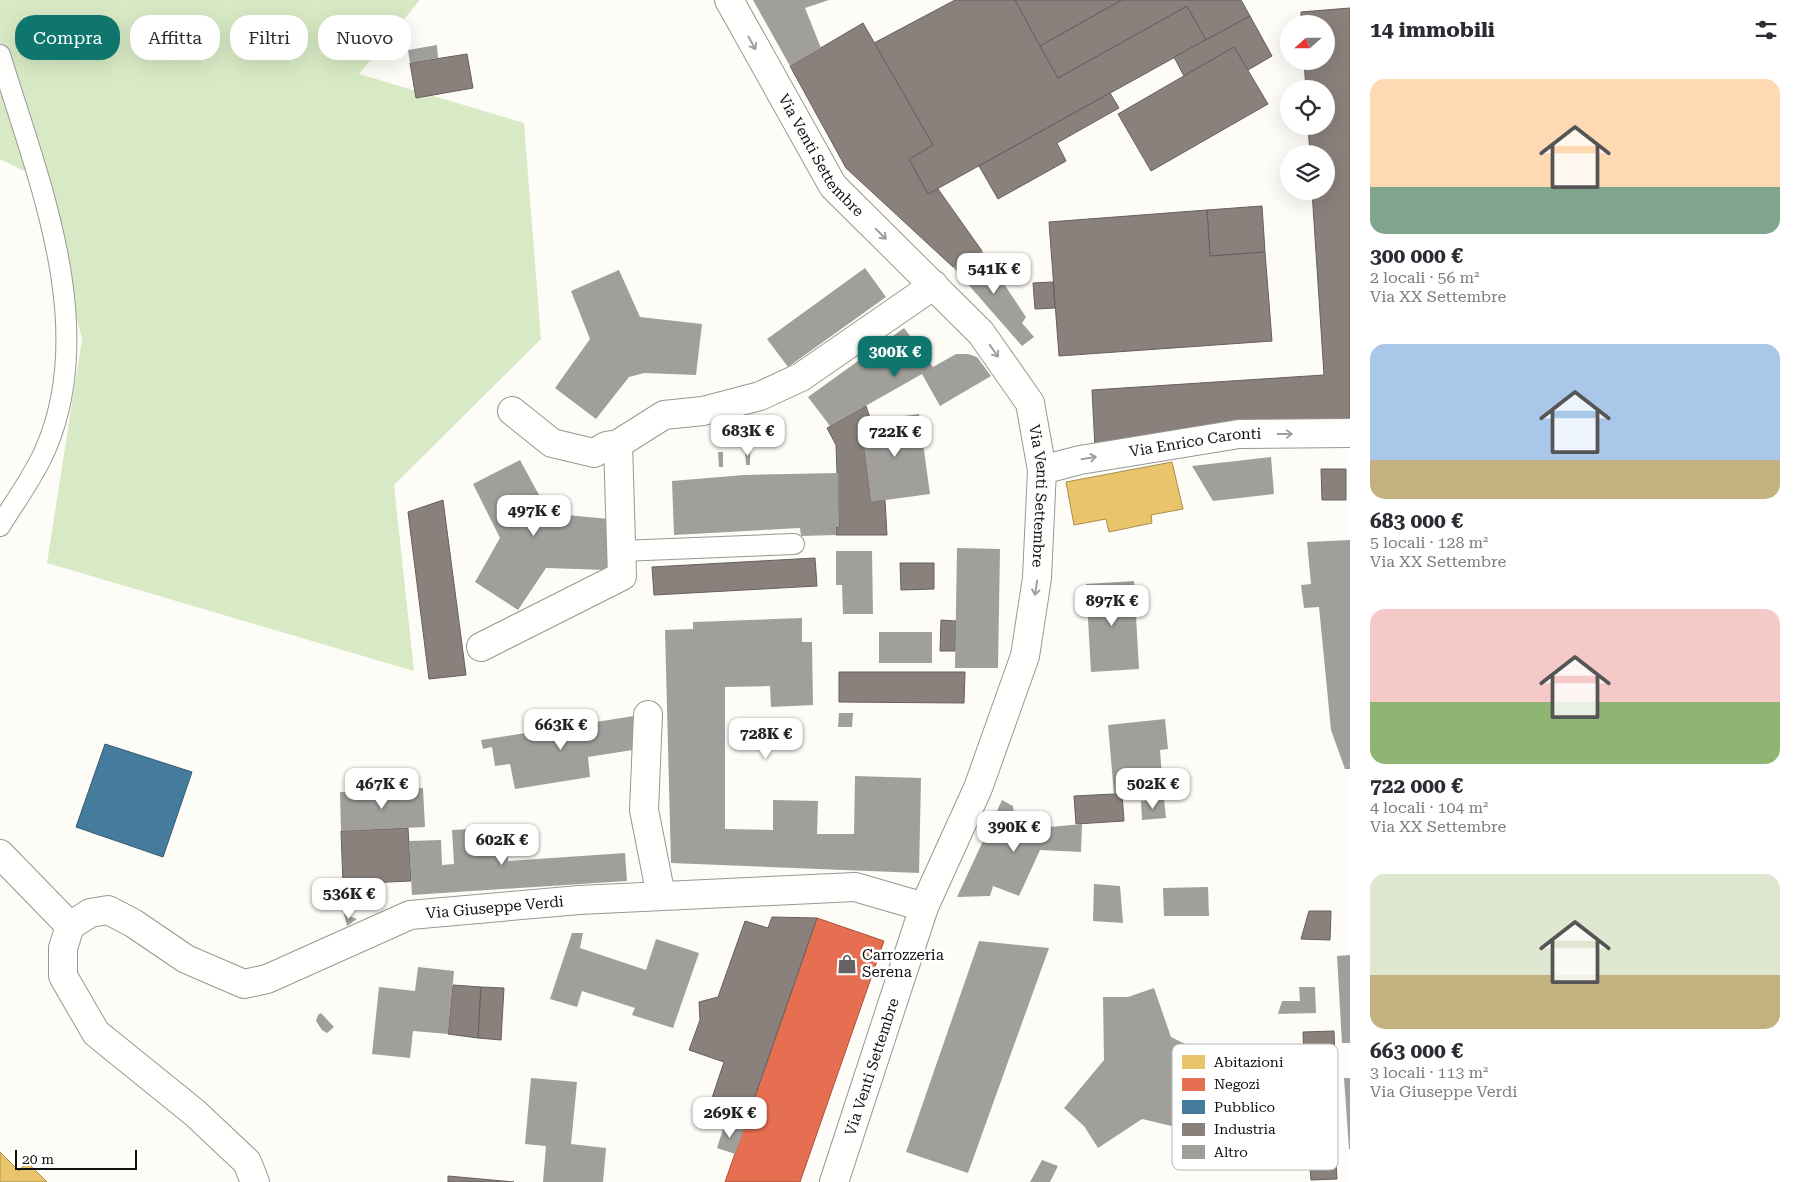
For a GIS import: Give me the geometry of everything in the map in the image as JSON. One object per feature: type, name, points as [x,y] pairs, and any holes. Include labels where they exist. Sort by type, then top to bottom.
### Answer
[{"type":"street","name":"Via Venti Settembre","points":[[729,0],[833,186],[981,332],[1030,403],[1042,470],[1037,578],[1025,656],[978,788],[924,907],[834,1182]]},
{"type":"street","points":[[512,411],[552,443],[594,453],[606,446],[618,444],[664,415],[703,411],[760,396],[801,377],[934,285]]},
{"type":"street","name":"Via Enrico Caronti","points":[[1042,470],[1080,460],[1239,434],[1350,433]]},
{"type":"street","points":[[481,647],[622,576],[618,444]]},
{"type":"street","points":[[648,714],[644,810],[661,896]]},
{"type":"street","points":[[0,854],[70,926],[63,948],[63,976],[96,1034],[214,1132],[247,1162],[255,1182]]},
{"type":"street","name":"Via Giuseppe Verdi","points":[[70,926],[90,913],[108,910],[133,923],[186,959],[244,984],[267,979],[410,915],[579,900],[855,887],[924,907]]},
{"type":"lane","points":[[0,55],[56,240],[67,338],[66,385],[46,448],[0,526]]},
{"type":"lane","points":[[621,550],[794,544]]},
{"type":"green space","points":[[0,0],[420,0],[408,15],[318,15],[318,60],[371,60],[359,74],[524,123],[541,339],[394,485],[414,671],[47,563],[82,339],[42,180],[0,159]]},
{"type":"building: Abitazioni","points":[[1172,462],[1183,509],[1151,515],[1152,523],[1109,532],[1106,519],[1074,525],[1066,482]]},
{"type":"building: Abitazioni","points":[[0,1152],[19,1171],[27,1162],[47,1182],[0,1182]]},
{"type":"building: Negozi","points":[[817,918],[884,941],[800,1182],[725,1182]]},
{"type":"building: Pubblico","points":[[105,744],[192,772],[163,857],[76,827]]},
{"type":"building: Industria","points":[[955,0],[1015,0],[1058,78],[1187,6],[1206,40],[928,194],[909,159],[933,145],[874,43]]},
{"type":"building: Industria","points":[[1015,0],[1122,0],[1040,46]]},
{"type":"building: Industria","points":[[1122,0],[1241,0],[1250,16],[1206,40],[1187,6],[1058,78],[1040,46]]},
{"type":"building: Industria","points":[[1350,8],[1350,427],[1095,448],[1092,390],[1324,375],[1313,200],[1335,200],[1335,145],[1309,145],[1309,135],[1335,135],[1335,80],[1305,80],[1305,70],[1335,70],[1335,15],[1301,15],[1301,12]]},
{"type":"building: Industria","points":[[1250,16],[1272,56],[1248,70],[1234,47],[1184,76],[1174,57]]},
{"type":"building: Industria","points":[[863,23],[933,145],[909,159],[928,194],[938,189],[982,251],[953,267],[846,168],[790,66]]},
{"type":"building: Industria","points":[[1234,47],[1268,104],[1151,171],[1118,114]]},
{"type":"building: Industria","points":[[467,54],[473,88],[416,98],[410,63]]},
{"type":"building: Industria","points":[[1110,93],[1119,108],[1057,143],[1066,161],[998,199],[979,166]]},
{"type":"building: Industria","points":[[1262,206],[1265,252],[1210,256],[1207,210]]},
{"type":"building: Industria","points":[[1207,210],[1210,256],[1265,252],[1272,341],[1059,356],[1049,222]]},
{"type":"building: Industria","points":[[1053,282],[1055,308],[1035,309],[1033,283]]},
{"type":"building: Industria","points":[[866,406],[871,421],[861,422],[871,502],[885,500],[887,535],[836,535],[836,527],[839,527],[836,445],[827,428]]},
{"type":"building: Industria","points":[[1321,469],[1346,469],[1346,500],[1322,500]]},
{"type":"building: Industria","points":[[443,500],[466,675],[429,679],[408,512]]},
{"type":"building: Industria","points":[[815,558],[817,586],[654,595],[652,567]]},
{"type":"building: Industria","points":[[900,563],[934,563],[934,589],[901,590]]},
{"type":"building: Industria","points":[[941,620],[956,621],[955,651],[940,651]]},
{"type":"building: Industria","points":[[839,672],[965,672],[964,703],[839,702]]},
{"type":"building: Industria","points":[[1122,794],[1124,821],[1076,824],[1074,796]]},
{"type":"building: Industria","points":[[408,828],[411,881],[343,884],[341,831]]},
{"type":"building: Industria","points":[[1309,911],[1331,911],[1330,940],[1301,939]]},
{"type":"building: Industria","points":[[772,917],[817,918],[750,1111],[712,1098],[724,1062],[689,1050],[700,1020],[699,1002],[718,997],[745,921],[768,928]]},
{"type":"building: Industria","points":[[453,985],[481,987],[478,1038],[448,1034]]},
{"type":"building: Industria","points":[[481,987],[504,988],[501,1040],[478,1038]]},
{"type":"building: Industria","points":[[1334,1031],[1334,1044],[1303,1044],[1303,1032]]},
{"type":"building: Industria","points":[[1310,1170],[1336,1170],[1337,1179],[1311,1180]]},
{"type":"building: Industria","points":[[448,1176],[514,1182],[448,1182]]},
{"type":"building: Altro","points":[[753,0],[829,0],[805,8],[821,48],[790,66]]},
{"type":"building: Altro","points":[[437,45],[438,58],[410,63],[411,49]]},
{"type":"building: Altro","points":[[982,251],[1026,317],[1022,323],[1034,337],[1022,346],[953,267]]},
{"type":"building: Altro","points":[[865,268],[886,297],[788,367],[767,339]]},
{"type":"building: Altro","points":[[619,270],[640,317],[702,324],[696,375],[644,373],[629,377],[596,419],[555,388],[590,339],[571,291]]},
{"type":"building: Altro","points":[[904,328],[933,367],[956,354],[968,354],[977,357],[991,376],[940,406],[922,374],[830,426],[808,397]]},
{"type":"building: Altro","points":[[919,414],[930,494],[871,502],[861,422]]},
{"type":"building: Altro","points":[[745,450],[750,450],[750,465],[746,465]]},
{"type":"building: Altro","points":[[718,452],[723,452],[723,467],[719,467]]},
{"type":"building: Altro","points":[[1271,457],[1274,494],[1213,501],[1192,466]]},
{"type":"building: Altro","points":[[520,460],[545,506],[557,514],[609,519],[607,570],[546,568],[518,610],[475,582],[500,538],[473,484]]},
{"type":"building: Altro","points":[[838,473],[839,527],[836,527],[836,535],[801,536],[800,528],[674,535],[672,481],[744,475]]},
{"type":"building: Altro","points":[[1350,540],[1350,769],[1345,769],[1331,730],[1319,607],[1304,608],[1301,585],[1311,584],[1307,542]]},
{"type":"building: Altro","points":[[957,548],[1000,549],[998,668],[955,668]]},
{"type":"building: Altro","points":[[836,551],[872,551],[873,614],[843,614],[842,585],[836,585]]},
{"type":"building: Altro","points":[[1134,581],[1139,669],[1091,672],[1086,584]]},
{"type":"building: Altro","points":[[802,618],[802,642],[812,642],[813,705],[771,707],[770,686],[725,687],[725,829],[773,830],[773,800],[818,801],[817,834],[854,834],[855,776],[921,778],[919,873],[671,863],[665,630],[693,629],[693,622]]},
{"type":"building: Altro","points":[[879,632],[932,632],[932,663],[879,663]]},
{"type":"building: Altro","points":[[839,713],[853,713],[852,727],[838,727]]},
{"type":"building: Altro","points":[[634,716],[639,749],[588,757],[590,777],[515,789],[510,764],[495,766],[492,747],[483,749],[481,740]]},
{"type":"building: Altro","points":[[1165,719],[1168,749],[1160,750],[1163,790],[1114,794],[1108,725]]},
{"type":"building: Altro","points":[[423,788],[425,827],[341,831],[340,792]]},
{"type":"building: Altro","points":[[1164,799],[1166,818],[1142,820],[1141,801]]},
{"type":"building: Altro","points":[[1002,800],[1013,806],[1016,830],[1082,824],[1081,852],[1040,850],[1019,896],[993,886],[990,896],[957,897]]},
{"type":"building: Altro","points":[[505,827],[508,861],[625,853],[627,881],[412,895],[409,841],[441,840],[442,865],[454,864],[452,830]]},
{"type":"building: Altro","points":[[1094,884],[1120,886],[1123,923],[1093,921]]},
{"type":"building: Altro","points":[[1208,887],[1209,916],[1164,916],[1163,888]]},
{"type":"building: Altro","points":[[344,914],[357,919],[347,926]]},
{"type":"building: Altro","points":[[572,933],[583,933],[580,948],[646,970],[656,939],[699,953],[673,1028],[632,1015],[635,1008],[582,991],[577,1007],[550,999]]},
{"type":"building: Altro","points":[[979,941],[1049,948],[968,1173],[906,1152]]},
{"type":"building: Altro","points":[[1350,955],[1350,1043],[1342,1043],[1337,956]]},
{"type":"building: Altro","points":[[418,967],[454,971],[448,1034],[413,1031],[410,1058],[372,1054],[379,987],[415,991]]},
{"type":"building: Altro","points":[[1299,987],[1315,987],[1316,1013],[1278,1014],[1282,1001],[1300,1001]]},
{"type":"building: Altro","points":[[1154,988],[1171,1037],[1185,1044],[1172,1044],[1172,1126],[1142,1119],[1098,1148],[1084,1126],[1064,1108],[1104,1060],[1103,997],[1128,997]]},
{"type":"building: Altro","points":[[321,1013],[334,1027],[327,1033],[322,1030],[316,1021]]},
{"type":"building: Altro","points":[[531,1078],[577,1082],[571,1144],[606,1148],[603,1182],[543,1182],[546,1146],[525,1144]]},
{"type":"building: Altro","points":[[1344,1078],[1350,1078],[1350,1149],[1349,1149]]},
{"type":"building: Altro","points":[[725,1123],[744,1130],[735,1154],[717,1148]]},
{"type":"building: Altro","points":[[1042,1160],[1058,1166],[1050,1182],[1030,1182]]},
{"type":"place","name":"Carrozzeria Serena","points":[[847,964]]}]
